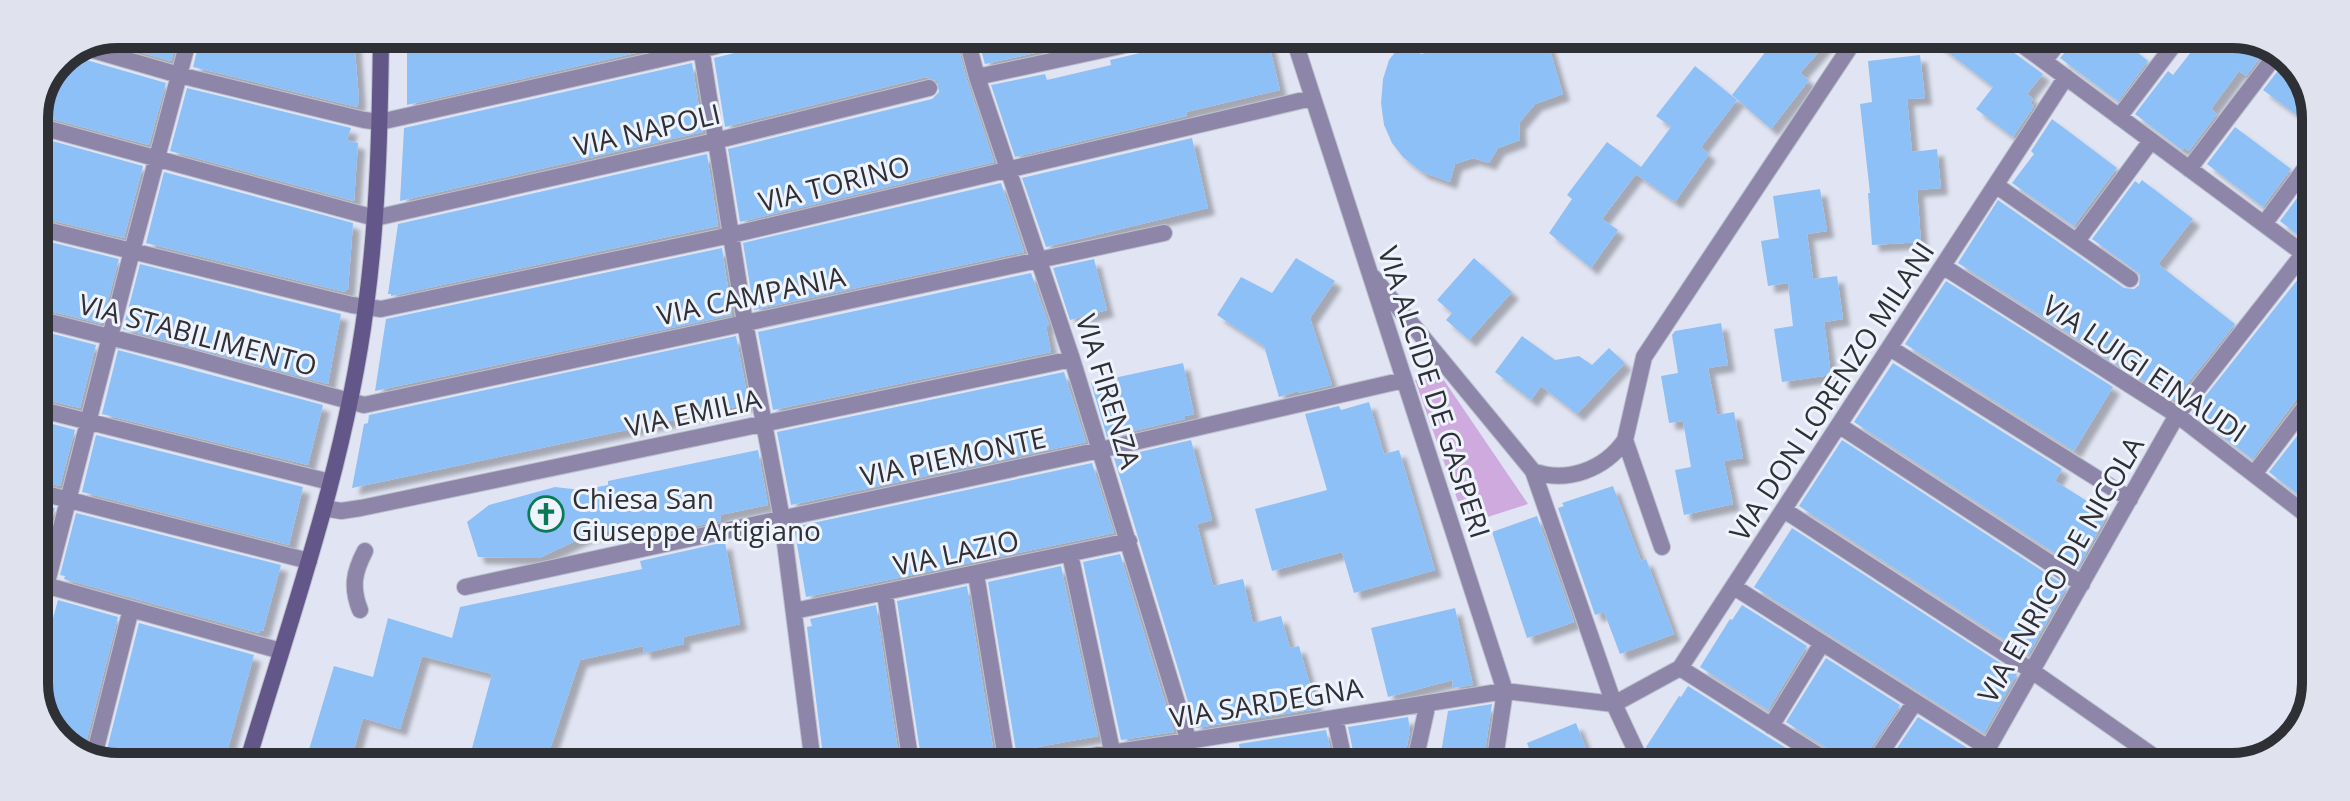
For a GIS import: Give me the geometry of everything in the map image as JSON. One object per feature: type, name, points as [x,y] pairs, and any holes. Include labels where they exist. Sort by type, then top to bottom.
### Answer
[{"type":"street","points":[[48,559],[68,499],[186,48]]},
{"type":"street","points":[[250,753],[324,508],[349,401],[366,308],[375,218],[381,48]]},
{"type":"street","points":[[97,51],[179,75],[380,122],[680,48]]},
{"type":"street","points":[[701,48],[745,323],[782,519],[812,753]]},
{"type":"street","name":"VIA FIRENZA","points":[[969,48],[1072,359],[1192,753]]},
{"type":"street","points":[[977,77],[1111,48]]},
{"type":"street","name":"VIA ALCIDE DE GASPERI","points":[[1297,48],[1505,691],[1496,753]]},
{"type":"street","points":[[1533,471],[1546,476],[1560,476],[1587,470],[1609,458],[1625,440],[1644,357],[1849,48]]},
{"type":"street","points":[[2026,48],[2302,253]]},
{"type":"street","points":[[2044,61],[2054,48]]},
{"type":"street","points":[[2119,117],[2171,48]]},
{"type":"street","points":[[2189,169],[2272,60]]},
{"type":"street","name":"VIA DON LORENZO MILANI","points":[[1614,704],[1680,668],[2066,77]]},
{"type":"street","name":"VIA NAPOLI","points":[[375,218],[715,141],[929,88]]},
{"type":"street","name":"VIA TORINO","points":[[48,230],[366,308],[381,309],[731,235],[1312,98]]},
{"type":"street","points":[[48,129],[375,218]]},
{"type":"street","points":[[2077,241],[2151,141]]},
{"type":"street","points":[[2264,224],[2302,173]]},
{"type":"street","points":[[1997,186],[2130,279]]},
{"type":"street","name":"VIA CAMPANIA","points":[[349,401],[364,405],[1164,233]]},
{"type":"street","name":"VIA ENRICO DE NICOLA","points":[[1915,702],[1988,748],[2177,415],[2302,266]]},
{"type":"street","name":"VIA LUIGI EINAUDI","points":[[1944,267],[2177,415],[2302,511]]},
{"type":"street","points":[[1367,270],[1533,471],[1614,704],[1637,753]]},
{"type":"street","name":"VIA STABILIMENTO","points":[[48,321],[349,401]]},
{"type":"street","points":[[1890,348],[2130,499]]},
{"type":"street","name":"VIA EMILIA","points":[[324,508],[341,511],[361,508],[1072,359]]},
{"type":"street","name":"VIA PIEMONTE","points":[[465,587],[1100,450],[1404,380]]},
{"type":"street","points":[[48,411],[330,482]]},
{"type":"street","points":[[2254,474],[2302,411]]},
{"type":"street","points":[[1840,426],[2082,584]]},
{"type":"street","points":[[1625,440],[1662,547]]},
{"type":"street","points":[[48,494],[309,561]]},
{"type":"street","points":[[1784,510],[2032,671],[2149,753]]},
{"type":"street","name":"VIA LAZIO","points":[[794,611],[1129,541]]},
{"type":"street","points":[[360,610],[354,595],[354,580],[365,551]]},
{"type":"street","points":[[1070,554],[1113,753]]},
{"type":"street","points":[[976,574],[1005,753]]},
{"type":"street","points":[[48,585],[281,651]]},
{"type":"street","points":[[1734,587],[1915,702],[1881,753]]},
{"type":"street","points":[[885,594],[909,753]]},
{"type":"street","points":[[97,750],[131,609]]},
{"type":"street","points":[[1771,726],[1822,643]]},
{"type":"street","points":[[1680,668],[1814,753]]},
{"type":"street","name":"VIA SARDEGNA","points":[[1139,753],[1188,741],[1505,691],[1614,704]]},
{"type":"street","points":[[1417,753],[1428,703]]},
{"type":"street","points":[[1335,718],[1342,753]]},
{"type":"shaded area","points":[[1439,373],[1528,504],[1466,524],[1415,380]]},
{"type":"building","points":[[126,48],[175,48],[171,61]]},
{"type":"building","points":[[198,48],[355,48],[359,100],[357,107],[193,67]]},
{"type":"building","points":[[407,48],[657,48],[407,105]]},
{"type":"building","points":[[755,48],[958,48],[994,162],[740,222],[728,149],[932,99],[939,92],[937,81],[926,77],[725,127],[714,58]]},
{"type":"building","points":[[980,48],[1038,48],[1039,52],[985,64]]},
{"type":"building","points":[[1161,48],[1270,48],[1280,90],[1186,112],[1187,116],[1015,157],[991,85],[1045,74],[1047,80],[1111,65],[1110,60]]},
{"type":"building","points":[[1398,48],[1412,48],[1421,54],[1439,50],[1549,48],[1563,94],[1535,104],[1519,123],[1520,140],[1498,148],[1489,163],[1473,158],[1455,164],[1450,182],[1422,172],[1403,157],[1384,125],[1381,103],[1383,79],[1389,60]]},
{"type":"building","points":[[1768,48],[1822,48],[1800,73],[1809,80],[1771,129],[1732,95]]},
{"type":"building","points":[[1943,48],[2007,48],[2043,74],[2027,94],[2033,99],[2030,103],[2034,106],[2013,137],[1976,109],[1993,87]]},
{"type":"building","points":[[2068,48],[2132,48],[2148,61],[2118,101],[2060,58]]},
{"type":"building","points":[[2194,48],[2232,48],[2262,55],[2246,76],[2239,71],[2211,109],[2217,114],[2189,151],[2184,147],[2182,150],[2135,114],[2168,71],[2173,75]]},
{"type":"building","points":[[1920,55],[1925,98],[1907,99],[1912,152],[1937,149],[1941,188],[1917,190],[1921,242],[1872,245],[1870,193],[1860,104],[1872,102],[1868,61]]},
{"type":"building","points":[[82,58],[166,83],[149,145],[48,118],[53,92],[60,79]]},
{"type":"building","points":[[692,63],[703,132],[400,201],[404,128]]},
{"type":"building","points":[[1695,66],[1737,100],[1701,147],[1709,154],[1675,202],[1636,174],[1602,219],[1618,230],[1591,268],[1549,233],[1572,199],[1567,195],[1607,142],[1641,167],[1671,127],[1656,116]]},
{"type":"building","points":[[2280,67],[2297,92],[2302,119],[2263,90]]},
{"type":"building","points":[[187,88],[351,128],[347,140],[358,143],[354,201],[170,151]]},
{"type":"building","points":[[2052,119],[2117,168],[2074,226],[2012,183],[2034,154],[2031,151]]},
{"type":"building","points":[[2235,127],[2291,169],[2263,207],[2207,164]]},
{"type":"building","points":[[1192,138],[1208,208],[1046,247],[1022,178]]},
{"type":"building","points":[[48,140],[143,166],[124,238],[48,219]]},
{"type":"building","points":[[707,154],[718,226],[391,296],[388,294],[398,224]]},
{"type":"building","points":[[164,172],[353,223],[348,290],[345,292],[146,243]]},
{"type":"building","points":[[2142,180],[2193,219],[2158,264],[2235,324],[2174,400],[1958,263],[1998,200],[2124,288],[2134,289],[2139,285],[2140,274],[2092,239],[2135,181],[2139,184]]},
{"type":"building","points":[[1001,183],[1024,252],[754,310],[743,243]]},
{"type":"building","points":[[1820,189],[1827,231],[1807,234],[1813,279],[1837,276],[1843,319],[1824,322],[1831,375],[1782,382],[1774,329],[1793,326],[1788,283],[1768,286],[1761,241],[1779,238],[1773,196]]},
{"type":"building","points":[[2302,191],[2302,238],[2280,221]]},
{"type":"building","points":[[48,241],[119,259],[102,324],[48,310]]},
{"type":"building","points":[[722,248],[732,315],[375,391],[386,319]]},
{"type":"building","points":[[1296,258],[1335,281],[1310,318],[1332,385],[1279,397],[1264,346],[1217,315],[1241,277],[1272,293]]},
{"type":"building","points":[[1474,258],[1512,292],[1469,340],[1446,320],[1452,313],[1437,300]]},
{"type":"building","points":[[1094,259],[1107,310],[1070,320],[1053,268]]},
{"type":"building","points":[[140,264],[341,314],[328,384],[123,329]]},
{"type":"building","points":[[1031,273],[1049,325],[1046,326],[1051,352],[773,410],[758,332]]},
{"type":"building","points":[[2302,274],[2302,392],[2252,459],[2192,413]]},
{"type":"building","points":[[1946,281],[2113,387],[2074,451],[1905,344]]},
{"type":"building","points":[[1721,323],[1728,365],[1708,368],[1717,415],[1734,412],[1743,458],[1724,461],[1733,504],[1684,515],[1675,470],[1691,467],[1683,421],[1669,423],[1661,376],[1678,373],[1672,335],[1675,331]]},
{"type":"building","points":[[48,333],[96,345],[80,408],[48,400]]},
{"type":"building","points":[[736,336],[749,404],[352,488],[364,424],[368,423],[369,415]]},
{"type":"building","points":[[1522,336],[1555,360],[1579,356],[1592,365],[1609,348],[1625,363],[1577,414],[1541,386],[1531,400],[1495,372]]},
{"type":"building","points":[[118,350],[323,405],[308,465],[102,414]]},
{"type":"building","points":[[1183,363],[1194,414],[1185,416],[1185,419],[1107,437],[1091,383]]},
{"type":"building","points":[[1893,363],[2062,469],[2055,481],[2108,514],[2078,568],[1854,422]]},
{"type":"building","points":[[1064,372],[1086,442],[791,505],[777,432]]},
{"type":"building","points":[[1369,402],[1384,454],[1399,450],[1435,570],[1354,593],[1342,552],[1272,571],[1255,509],[1327,490],[1305,414],[1339,406],[1341,410]]},
{"type":"building","points":[[48,423],[75,430],[60,486],[48,483]]},
{"type":"building","points":[[2302,429],[2302,498],[2269,472]]},
{"type":"building","points":[[96,435],[303,487],[289,545],[82,492]]},
{"type":"building","points":[[1191,440],[1212,520],[1197,524],[1213,586],[1243,579],[1253,623],[1281,616],[1290,648],[1299,646],[1317,709],[1196,728],[1114,458]]},
{"type":"building","points":[[1842,440],[2067,587],[2028,655],[1799,506]]},
{"type":"building","points":[[758,450],[768,505],[720,515],[721,521],[619,542],[618,530],[588,535],[539,558],[478,557],[467,522],[489,505],[555,487],[581,490],[608,485],[608,481]]},
{"type":"building","points":[[1092,463],[1114,533],[806,597],[794,527]]},
{"type":"building","points":[[1613,486],[1641,561],[1646,559],[1674,634],[1620,654],[1604,612],[1595,615],[1558,508],[1564,506],[1562,503]]},
{"type":"building","points":[[48,506],[55,508],[48,535]]},
{"type":"building","points":[[76,513],[281,565],[263,631],[259,633],[64,579],[65,576],[60,575]]},
{"type":"building","points":[[1537,516],[1574,622],[1527,638],[1492,532]]},
{"type":"building","points":[[1792,528],[2017,674],[1984,733],[1754,587]]},
{"type":"building","points":[[725,542],[740,624],[683,637],[684,644],[644,653],[643,646],[580,660],[549,753],[471,753],[492,674],[422,656],[400,729],[363,718],[353,753],[308,753],[334,666],[373,677],[388,618],[452,638],[460,607],[642,569],[640,561]]},
{"type":"building","points":[[1120,554],[1174,732],[1121,740],[1083,562]]},
{"type":"building","points":[[1061,566],[1098,736],[1016,751],[988,582]]},
{"type":"building","points":[[967,586],[994,753],[920,753],[897,601]]},
{"type":"building","points":[[58,600],[118,617],[86,745],[72,736],[55,714],[48,687],[48,637]]},
{"type":"building","points":[[876,605],[898,753],[823,753],[807,627],[812,626],[810,619]]},
{"type":"building","points":[[1742,605],[1807,646],[1768,710],[1700,667]]},
{"type":"building","points":[[1455,608],[1473,685],[1452,688],[1453,680],[1388,697],[1371,628]]},
{"type":"building","points":[[139,623],[254,655],[227,753],[106,752]]},
{"type":"building","points":[[1826,658],[1900,705],[1868,753],[1835,753],[1786,722]]},
{"type":"building","points":[[1688,686],[1794,753],[1648,751],[1646,747]]},
{"type":"building","points":[[1492,704],[1485,753],[1441,753],[1448,711]]},
{"type":"building","points":[[1408,717],[1410,731],[1405,753],[1353,753],[1348,727]]},
{"type":"building","points":[[1918,717],[1972,751],[1971,753],[1894,753]]},
{"type":"building","points":[[1576,723],[1588,753],[1531,753],[1527,743]]},
{"type":"building","points":[[1326,730],[1331,753],[1240,753],[1239,744]]},
{"type":"place","name":"Chiesa San Giuseppe Artigiano","points":[[546,514]]}]
